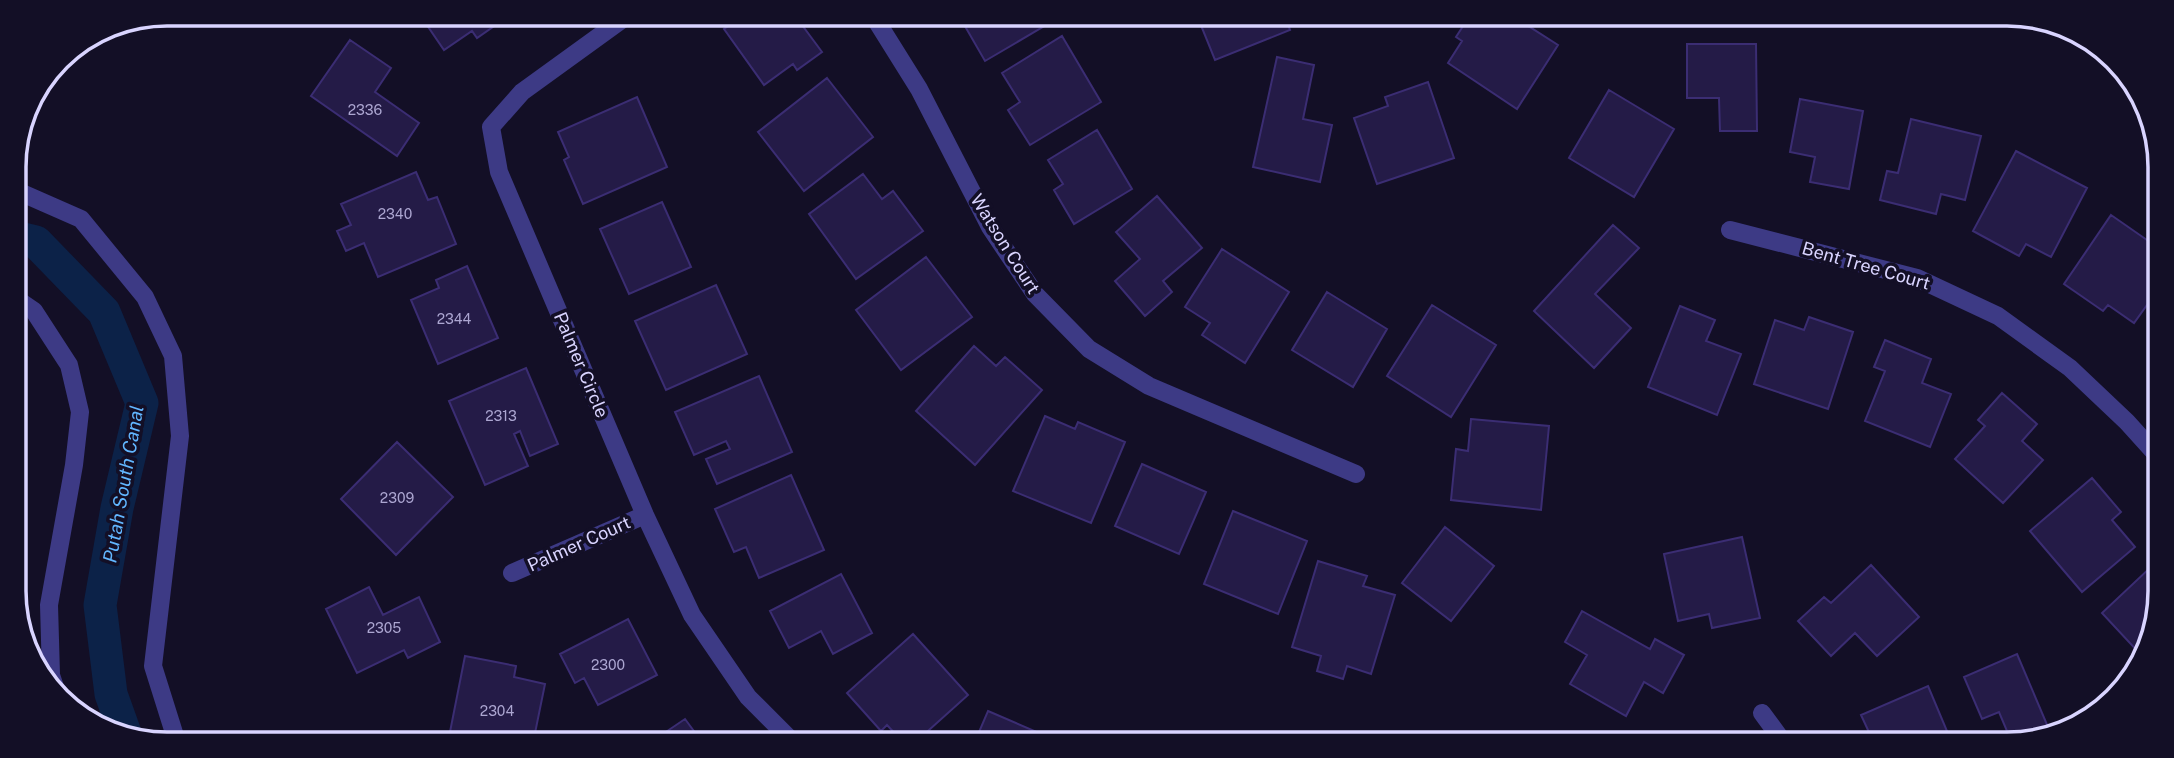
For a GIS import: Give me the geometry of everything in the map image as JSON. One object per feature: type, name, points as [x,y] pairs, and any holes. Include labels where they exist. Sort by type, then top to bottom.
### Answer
[{"type":"street","name":"Palmer Circle","points":[[613,26],[522,92],[491,127],[499,172],[645,515],[692,615],[748,697],[783,732]]},
{"type":"street","name":"Watson Court","points":[[880,26],[919,89],[990,227],[1035,294],[1089,349],[1149,386],[1356,474]]},
{"type":"street","points":[[27,195],[81,219],[145,297],[173,356],[180,436],[153,666],[174,732]]},
{"type":"street","name":"Bent Tree Court","points":[[1730,230],[1917,278],[1998,316],[2070,368],[2127,422],[2148,446]]},
{"type":"street","points":[[27,306],[34,311],[69,365],[80,412],[74,465],[48,605],[51,670]]},
{"type":"street","name":"Palmer Court","points":[[512,573],[645,515]]},
{"type":"street","points":[[1762,713],[1775,731]]},
{"type":"building","points":[[428,26],[494,26],[477,38],[472,31],[444,50]]},
{"type":"building","points":[[728,26],[803,26],[822,52],[797,70],[793,64],[764,85],[724,29]]},
{"type":"building","points":[[965,26],[1044,26],[985,61]]},
{"type":"building","points":[[1201,26],[1289,26],[1290,30],[1215,60]]},
{"type":"building","points":[[1463,26],[1528,26],[1558,45],[1517,109],[1448,63],[1462,41],[1456,37]]},
{"type":"building","points":[[1062,36],[1101,102],[1030,145],[1008,110],[1020,102],[1002,73]]},
{"type":"building","points":[[350,40],[391,68],[375,92],[419,123],[397,156],[311,96]]},
{"type":"building","points":[[1687,44],[1756,44],[1757,131],[1720,131],[1719,98],[1687,98]]},
{"type":"building","points":[[1277,57],[1314,65],[1303,119],[1332,125],[1320,182],[1253,167]]},
{"type":"building","points":[[827,78],[873,137],[804,191],[758,132]]},
{"type":"building","points":[[1428,82],[1454,158],[1377,184],[1354,118],[1388,106],[1385,97]]},
{"type":"building","points":[[1609,90],[1674,129],[1634,197],[1569,158]]},
{"type":"building","points":[[637,97],[667,167],[583,204],[564,160],[569,157],[558,132]]},
{"type":"building","points":[[1800,99],[1863,111],[1849,189],[1810,182],[1815,157],[1790,152]]},
{"type":"building","points":[[1911,119],[1981,136],[1965,200],[1941,194],[1936,214],[1880,200],[1887,171],[1898,173]]},
{"type":"building","points":[[1097,130],[1132,189],[1074,224],[1054,190],[1063,184],[1048,160]]},
{"type":"building","points":[[2016,151],[2087,188],[2051,257],[2026,244],[2019,256],[1973,231]]},
{"type":"building","points":[[416,172],[428,200],[437,197],[456,244],[378,277],[364,243],[346,251],[337,231],[351,225],[341,204]]},
{"type":"building","points":[[863,174],[882,199],[893,191],[923,231],[856,279],[809,214]]},
{"type":"building","points":[[1157,196],[1202,248],[1163,281],[1172,292],[1145,316],[1115,281],[1140,259],[1116,232]]},
{"type":"building","points":[[662,202],[691,267],[629,294],[600,229]]},
{"type":"building","points":[[2111,215],[2148,241],[2148,304],[2134,323],[2108,305],[2103,311],[2064,284]]},
{"type":"building","points":[[1613,225],[1639,248],[1595,294],[1631,328],[1594,368],[1534,311]]},
{"type":"building","points":[[1222,249],[1289,292],[1245,363],[1202,335],[1210,323],[1185,307]]},
{"type":"building","points":[[926,257],[972,317],[901,370],[856,310]]},
{"type":"building","points":[[467,266],[498,338],[438,364],[411,300],[439,288],[436,280]]},
{"type":"building","points":[[716,285],[747,354],[666,390],[635,321]]},
{"type":"building","points":[[1327,292],[1387,329],[1353,387],[1292,350]]},
{"type":"building","points":[[1432,305],[1496,345],[1451,417],[1387,376]]},
{"type":"building","points":[[1680,306],[1715,320],[1706,341],[1741,354],[1717,415],[1648,387]]},
{"type":"building","points":[[1809,317],[1853,332],[1828,409],[1754,384],[1775,320],[1804,330]]},
{"type":"building","points":[[1885,340],[1931,359],[1922,383],[1951,394],[1930,447],[1865,421],[1885,371],[1874,367]]},
{"type":"building","points":[[974,346],[996,366],[1005,357],[1042,390],[975,465],[916,411]]},
{"type":"building","points":[[526,368],[558,444],[530,456],[520,431],[514,434],[528,466],[485,485],[449,401]]},
{"type":"building","points":[[759,376],[792,452],[717,484],[706,459],[730,449],[726,441],[694,455],[675,412]]},
{"type":"building","points":[[2002,393],[2037,424],[2022,441],[2043,460],[2003,503],[1955,459],[1985,426],[1978,420]]},
{"type":"building","points":[[1045,416],[1075,429],[1078,422],[1125,442],[1091,523],[1013,491]]},
{"type":"building","points":[[1471,419],[1549,426],[1541,510],[1451,500],[1456,449],[1468,451]]},
{"type":"building","points":[[397,442],[453,497],[396,555],[341,499]]},
{"type":"building","points":[[1142,464],[1206,492],[1179,554],[1115,526]]},
{"type":"building","points":[[791,475],[824,550],[759,578],[746,547],[734,552],[715,509]]},
{"type":"building","points":[[2092,478],[2121,512],[2112,520],[2135,547],[2082,592],[2030,531]]},
{"type":"building","points":[[1233,511],[1307,541],[1278,614],[1204,584]]},
{"type":"building","points":[[1445,527],[1494,566],[1451,621],[1402,583]]},
{"type":"building","points":[[1742,537],[1760,618],[1712,628],[1709,614],[1678,621],[1664,554]]},
{"type":"building","points":[[1318,561],[1367,576],[1363,586],[1395,595],[1371,674],[1347,666],[1343,679],[1317,671],[1321,656],[1292,647]]},
{"type":"building","points":[[1871,565],[1919,617],[1877,656],[1855,633],[1831,656],[1798,621],[1824,597],[1831,603]]},
{"type":"building","points":[[2148,570],[2147,609],[2135,648],[2102,613]]},
{"type":"building","points":[[841,574],[872,633],[833,654],[821,631],[789,648],[770,611]]},
{"type":"building","points":[[369,587],[383,615],[419,597],[440,642],[408,658],[404,650],[357,673],[326,609]]},
{"type":"building","points":[[1582,611],[1650,649],[1655,639],[1684,655],[1663,693],[1644,682],[1626,716],[1570,684],[1587,655],[1565,642]]},
{"type":"building","points":[[628,619],[657,675],[598,705],[584,678],[575,683],[560,654]]},
{"type":"building","points":[[913,634],[968,695],[927,732],[893,732],[887,725],[881,731],[847,693]]},
{"type":"building","points":[[2017,654],[2047,725],[2007,731],[1999,712],[1982,719],[1964,677]]},
{"type":"building","points":[[465,656],[516,666],[514,677],[545,684],[535,732],[450,732]]},
{"type":"building","points":[[1928,686],[1947,731],[1868,731],[1861,715]]},
{"type":"building","points":[[988,711],[1036,732],[979,732]]},
{"type":"building","points":[[685,719],[694,732],[666,732]]},
{"type":"waterway","name":"Putah South Canal","points":[[27,240],[36,242],[104,312],[142,403],[117,508],[100,605],[111,694],[122,724]]}]
